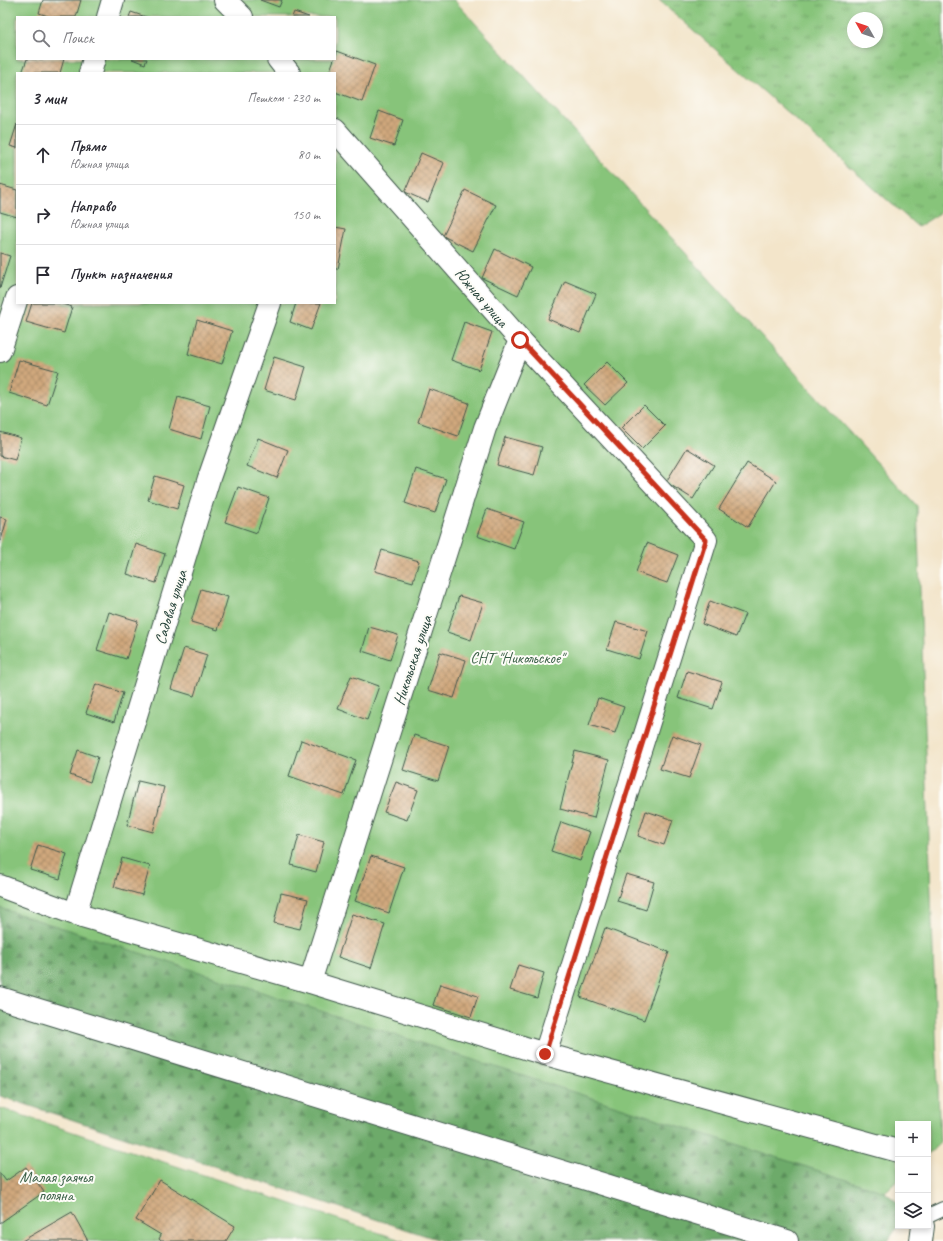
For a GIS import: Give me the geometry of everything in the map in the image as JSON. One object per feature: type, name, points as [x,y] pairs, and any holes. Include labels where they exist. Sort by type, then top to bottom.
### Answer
[{"type":"street","points":[[108,16],[113,0]]},
{"type":"street","points":[[225,0],[241,16]]},
{"type":"street","points":[[90,72],[94,60]]},
{"type":"street","points":[[279,60],[289,72]]},
{"type":"street","name":"Южная улица","points":[[336,134],[520,340],[706,540],[545,1054]]},
{"type":"street","points":[[0,351],[16,301]]},
{"type":"street","name":"Садовая улица","points":[[76,914],[209,478],[270,304]]},
{"type":"street","name":"Никольская улица","points":[[310,982],[485,428],[520,340]]},
{"type":"street","points":[[0,886],[76,914],[310,982],[545,1054],[895,1150]]},
{"type":"street","points":[[0,998],[787,1241]]},
{"type":"street","points":[[921,1241],[923,1229]]},
{"type":"lane","points":[[931,1215],[943,1209]]},
{"type":"green space","name":"СНТ \"Никольское\"","points":[[0,0],[454,0],[917,506],[940,1143],[931,1151],[931,1121],[895,1121],[895,1183],[885,1192],[0,908]]},
{"type":"green space","points":[[659,0],[943,0],[943,211],[918,227]]},
{"type":"green space","points":[[0,908],[885,1192],[895,1200],[896,1229],[888,1241],[442,1241],[0,1096]]},
{"type":"green space","name":"Малая заячья поляна","points":[[0,1108],[404,1241],[0,1241]]},
{"type":"building","points":[[43,0],[81,0],[76,16],[48,16],[39,13]]},
{"type":"building","points":[[260,0],[282,0],[279,7]]},
{"type":"building","points":[[131,12],[143,16],[129,16]]},
{"type":"building","points":[[294,12],[306,16],[292,16]]},
{"type":"building","points":[[337,51],[375,65],[362,102],[336,92],[336,72],[329,72],[334,60],[336,60]]},
{"type":"building","points":[[27,60],[64,60],[60,72],[22,72]]},
{"type":"building","points":[[135,60],[147,60],[145,64]]},
{"type":"building","points":[[379,111],[403,120],[394,146],[370,138]]},
{"type":"building","points":[[16,127],[16,148],[10,146]]},
{"type":"building","points":[[421,153],[444,163],[428,202],[405,192]]},
{"type":"building","points":[[0,185],[16,190],[16,217],[0,212]]},
{"type":"building","points":[[465,190],[496,205],[473,251],[443,236]]},
{"type":"building","points":[[336,227],[346,229],[338,269],[336,269]]},
{"type":"building","points":[[495,249],[531,267],[518,295],[482,278]]},
{"type":"building","points":[[0,253],[10,256],[0,288]]},
{"type":"building","points":[[565,281],[596,294],[580,333],[548,319]]},
{"type":"building","points":[[32,304],[62,304],[72,307],[64,333],[26,322]]},
{"type":"building","points":[[296,304],[321,304],[311,330],[290,322]]},
{"type":"building","points":[[197,320],[232,331],[222,364],[188,354]]},
{"type":"building","points":[[464,322],[492,332],[479,370],[451,360]]},
{"type":"building","points":[[274,357],[306,367],[296,400],[264,390]]},
{"type":"building","points":[[19,360],[58,371],[47,405],[9,393]]},
{"type":"building","points":[[607,362],[628,383],[605,405],[584,385]]},
{"type":"building","points":[[429,389],[469,403],[458,436],[418,422]]},
{"type":"building","points":[[178,397],[210,406],[201,439],[169,429]]},
{"type":"building","points":[[644,405],[665,426],[642,449],[621,428]]},
{"type":"building","points":[[0,432],[21,438],[15,460],[0,456]]},
{"type":"building","points":[[505,437],[542,447],[534,475],[497,465]]},
{"type":"building","points":[[258,438],[288,450],[277,478],[247,466]]},
{"type":"building","points":[[687,448],[714,465],[693,499],[666,482]]},
{"type":"building","points":[[747,463],[776,481],[748,527],[719,509]]},
{"type":"building","points":[[416,469],[446,479],[435,513],[405,503]]},
{"type":"building","points":[[155,476],[184,485],[177,509],[148,500]]},
{"type":"building","points":[[238,487],[269,498],[257,533],[225,522]]},
{"type":"building","points":[[487,509],[524,522],[514,549],[477,536]]},
{"type":"building","points":[[0,517],[7,519],[0,544]]},
{"type":"building","points":[[647,543],[678,555],[667,583],[636,572]]},
{"type":"building","points":[[136,544],[165,554],[156,583],[127,574]]},
{"type":"building","points":[[382,550],[419,561],[413,582],[375,571]]},
{"type":"building","points":[[201,589],[228,597],[218,630],[191,622]]},
{"type":"building","points":[[459,596],[483,603],[471,640],[447,632]]},
{"type":"building","points":[[710,601],[745,614],[736,637],[702,624]]},
{"type":"building","points":[[109,612],[138,621],[126,659],[97,650]]},
{"type":"building","points":[[616,622],[648,631],[639,659],[607,649]]},
{"type":"building","points":[[369,627],[398,635],[390,660],[362,651]]},
{"type":"building","points":[[184,648],[207,655],[194,696],[171,689]]},
{"type":"building","points":[[440,652],[466,660],[454,698],[428,690]]},
{"type":"building","points":[[687,671],[722,682],[713,709],[678,698]]},
{"type":"building","points":[[351,676],[379,686],[367,720],[338,709]]},
{"type":"building","points":[[96,684],[123,693],[114,722],[86,713]]},
{"type":"building","points":[[598,698],[624,707],[615,733],[589,725]]},
{"type":"building","points":[[414,735],[449,746],[438,781],[403,770]]},
{"type":"building","points":[[672,735],[701,745],[689,778],[660,769]]},
{"type":"building","points":[[301,740],[356,760],[344,795],[289,776]]},
{"type":"building","points":[[78,750],[98,757],[90,782],[70,775]]},
{"type":"building","points":[[575,751],[609,760],[594,818],[560,809]]},
{"type":"building","points":[[138,781],[164,787],[153,832],[127,825]]},
{"type":"building","points":[[396,782],[418,790],[407,820],[384,812]]},
{"type":"building","points":[[646,811],[673,820],[664,845],[638,836]]},
{"type":"building","points":[[561,822],[590,832],[580,861],[551,851]]},
{"type":"building","points":[[299,835],[324,842],[316,872],[291,865]]},
{"type":"building","points":[[38,845],[67,854],[60,879],[30,870]]},
{"type":"building","points":[[371,856],[404,867],[389,913],[355,901]]},
{"type":"building","points":[[122,858],[150,866],[142,895],[114,887]]},
{"type":"building","points":[[626,874],[654,882],[646,910],[617,901]]},
{"type":"building","points":[[281,893],[308,899],[300,929],[274,923]]},
{"type":"building","points":[[352,914],[385,924],[371,968],[338,957]]},
{"type":"building","points":[[605,928],[669,952],[644,1020],[580,997]]},
{"type":"building","points":[[518,965],[544,973],[537,998],[510,990]]},
{"type":"building","points":[[440,984],[478,996],[471,1017],[433,1005]]},
{"type":"building","points":[[26,1167],[44,1192],[0,1223],[0,1173],[6,1181]]},
{"type":"building","points":[[160,1180],[235,1226],[226,1241],[161,1241],[159,1239],[161,1235],[136,1220]]},
{"type":"building","points":[[72,1212],[88,1241],[22,1241]]},
{"type":"route","points":[[520,340],[706,540],[545,1054]]}]
